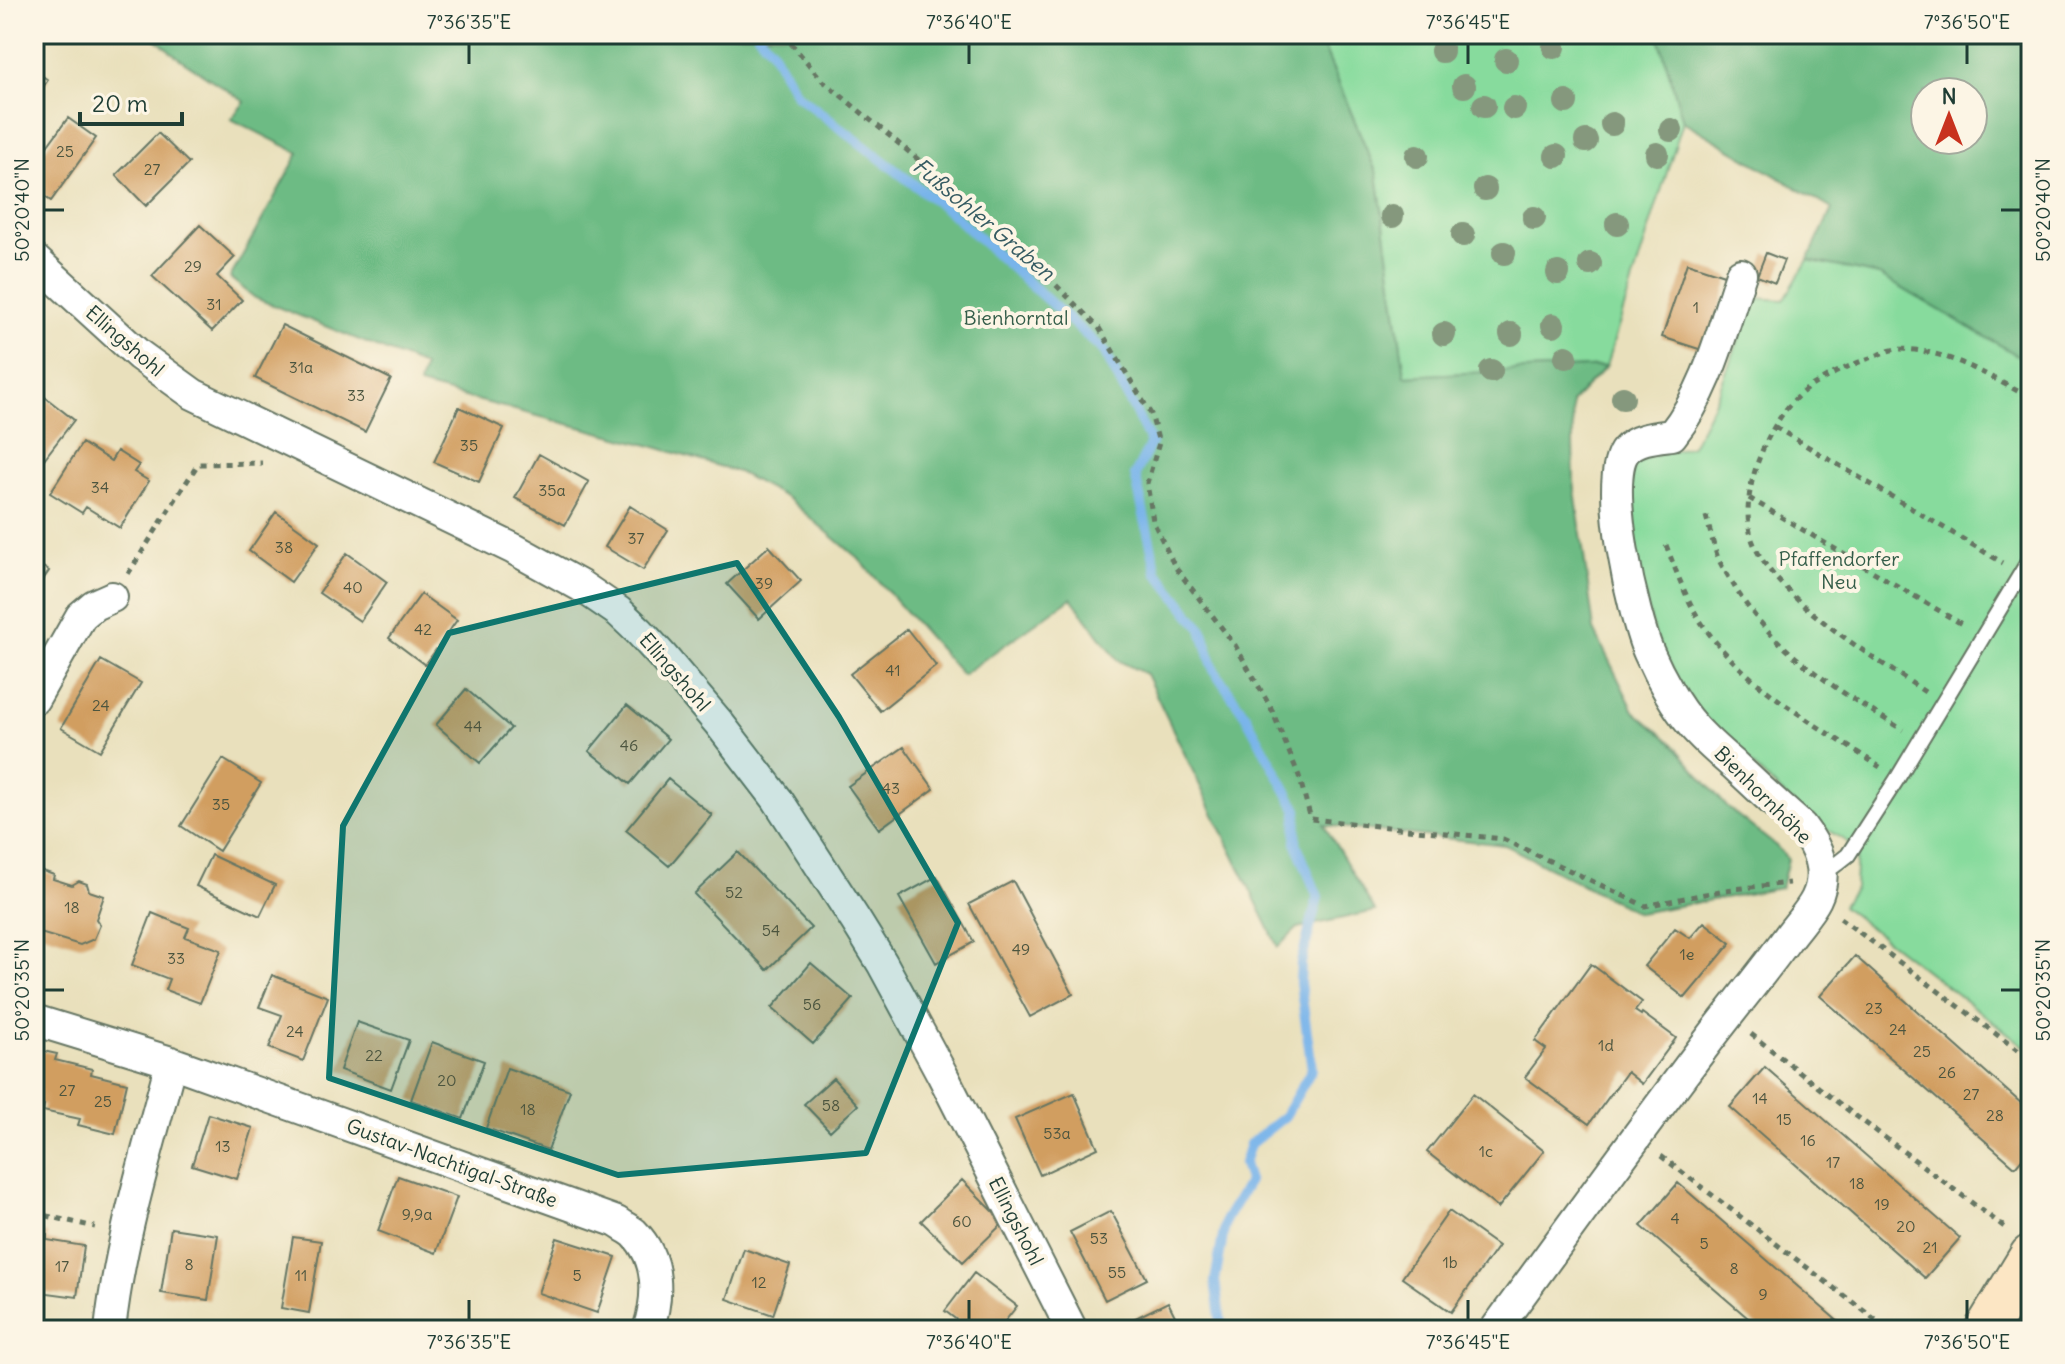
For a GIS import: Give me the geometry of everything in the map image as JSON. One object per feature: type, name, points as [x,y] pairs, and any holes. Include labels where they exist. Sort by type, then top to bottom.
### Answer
[{"type":"street","name":"Ellingshohl","points":[[34,259],[129,347],[193,394],[514,549],[581,586],[619,612],[639,631],[718,722],[777,799],[856,921],[942,1074],[1072,1330]]},
{"type":"street","name":"Bienhornhöhe","points":[[1741,274],[1706,378],[1682,422],[1672,435],[1638,441],[1627,449],[1619,462],[1617,495],[1626,571],[1635,613],[1649,653],[1667,687],[1692,725],[1715,749],[1801,826],[1817,851],[1825,896]]},
{"type":"street","points":[[34,699],[81,616],[94,605],[112,597]]},
{"type":"street","points":[[1495,1330],[1637,1135],[1825,896]]},
{"type":"street","name":"Gustav-Nachtigal-Straße","points":[[34,1020],[171,1062],[617,1222],[633,1233],[651,1257],[657,1283],[648,1330]]},
{"type":"street","points":[[110,1330],[127,1234],[171,1062]]},
{"type":"street","points":[[1986,1330],[2031,1256]]},
{"type":"lane","points":[[1825,896],[1834,866],[1848,855],[1897,779],[2031,557]]},
{"type":"path","points":[[783,34],[822,80],[990,219],[1099,328],[1151,414],[1159,443],[1147,483],[1153,521],[1175,567],[1235,645],[1271,708],[1299,776],[1311,819],[1503,839],[1645,906],[1725,890],[1788,883],[1825,896],[2031,1060]]},
{"type":"path","points":[[1942,704],[1812,613],[1766,565],[1752,541],[1748,516],[1756,464],[1775,427],[1798,395],[1846,367],[1899,348],[1946,356],[2031,398]]},
{"type":"path","points":[[1775,427],[2021,574]]},
{"type":"path","points":[[137,559],[198,464],[270,463]]},
{"type":"path","points":[[1749,498],[1983,637]]},
{"type":"path","points":[[1706,516],[1719,560],[1764,628],[1810,671],[1921,740]]},
{"type":"path","points":[[1666,545],[1683,590],[1700,620],[1738,667],[1757,684],[1897,779]]},
{"type":"path","points":[[1747,1031],[1989,1217]]},
{"type":"path","points":[[1657,1153],[1889,1330]]},
{"type":"path","points":[[34,1213],[127,1234]]},
{"type":"highlighted area","points":[[737,563],[839,717],[958,923],[866,1153],[618,1175],[329,1078],[343,826],[449,633]]},
{"type":"green space","name":"Bienhorntal","points":[[150,34],[1318,34],[1377,174],[1405,376],[1606,366],[1572,402],[1574,482],[1594,630],[1634,711],[1672,743],[1727,807],[1788,859],[1781,888],[1638,913],[1505,845],[1324,825],[1375,911],[1298,928],[1278,947],[1146,674],[1119,661],[1071,598],[962,675],[858,558],[787,498],[738,472],[656,447],[419,385],[424,366],[255,298],[230,278],[299,153],[231,119],[245,102],[180,59]]},
{"type":"green space","points":[[1318,34],[1655,34],[1659,37],[1683,121],[1606,366],[1405,376],[1377,174]]},
{"type":"green space","points":[[1655,34],[2031,34],[2031,363],[1879,275],[1808,260],[1832,209],[1683,121],[1659,37]]},
{"type":"green space","name":"Pfaffendorfer Neu","points":[[1808,260],[1879,275],[2031,363],[2031,1051],[1842,906],[1855,888],[1857,848],[1808,818],[1705,720],[1678,682],[1654,633],[1638,571],[1630,495],[1631,468],[1644,458],[1692,446],[1715,401],[1755,298],[1784,300]]},
{"type":"building","points":[[34,70],[48,80],[34,99]]},
{"type":"building","points":[[68,118],[96,138],[51,201],[34,189],[34,164]]},
{"type":"building","points":[[158,133],[189,163],[146,206],[116,175]]},
{"type":"building","points":[[200,225],[235,257],[217,276],[242,300],[212,331],[152,276]]},
{"type":"building","points":[[1766,253],[1784,260],[1775,283],[1757,276]]},
{"type":"building","points":[[1687,263],[1730,277],[1705,351],[1662,337]]},
{"type":"building","points":[[282,325],[391,379],[365,432],[255,378]]},
{"type":"building","points":[[36,390],[74,420],[34,472],[34,393]]},
{"type":"building","points":[[459,407],[504,428],[479,482],[434,462]]},
{"type":"building","points":[[82,443],[111,461],[117,451],[139,465],[134,472],[149,481],[120,528],[86,507],[82,513],[50,493]]},
{"type":"building","points":[[539,454],[589,482],[565,525],[515,498]]},
{"type":"building","points":[[630,506],[668,530],[643,570],[605,547]]},
{"type":"building","points":[[276,512],[319,543],[291,582],[249,551]]},
{"type":"building","points":[[769,546],[801,581],[759,619],[727,584]]},
{"type":"building","points":[[347,553],[387,582],[360,621],[319,593]]},
{"type":"building","points":[[34,561],[49,571],[34,593]]},
{"type":"building","points":[[421,594],[457,620],[425,665],[389,638]]},
{"type":"building","points":[[907,629],[936,666],[880,711],[850,674]]},
{"type":"building","points":[[101,660],[141,683],[100,751],[61,728]]},
{"type":"building","points":[[466,689],[511,728],[480,763],[436,725]]},
{"type":"building","points":[[627,705],[668,739],[630,784],[589,751]]},
{"type":"building","points":[[904,747],[934,789],[879,829],[848,786]]},
{"type":"building","points":[[223,759],[261,783],[219,851],[181,826]]},
{"type":"building","points":[[668,779],[712,815],[669,866],[626,830]]},
{"type":"building","points":[[738,852],[811,928],[767,970],[694,894]]},
{"type":"building","points":[[211,855],[275,885],[260,916],[196,886]]},
{"type":"building","points":[[34,868],[72,885],[79,881],[87,884],[89,891],[104,896],[96,919],[100,925],[94,939],[80,945],[40,933],[37,926],[34,927]]},
{"type":"building","points":[[937,876],[974,942],[936,963],[899,897]]},
{"type":"building","points":[[1013,881],[1073,994],[1030,1017],[969,904]]},
{"type":"building","points":[[152,913],[189,928],[185,937],[221,950],[200,1003],[165,990],[169,979],[132,965]]},
{"type":"building","points":[[1704,922],[1731,943],[1685,998],[1644,966],[1675,928],[1690,938]]},
{"type":"building","points":[[1855,956],[2031,1112],[2031,1148],[2015,1167],[1820,996]]},
{"type":"building","points":[[811,963],[853,999],[813,1044],[772,1008]]},
{"type":"building","points":[[1591,964],[1642,1002],[1635,1011],[1676,1038],[1642,1084],[1627,1072],[1589,1124],[1525,1077],[1546,1049],[1535,1041]]},
{"type":"building","points":[[272,975],[328,997],[303,1061],[269,1048],[282,1015],[259,1007]]},
{"type":"building","points":[[357,1022],[409,1040],[391,1089],[340,1070]]},
{"type":"building","points":[[432,1042],[484,1061],[463,1119],[411,1100]]},
{"type":"building","points":[[34,1049],[57,1054],[55,1060],[92,1069],[91,1074],[127,1083],[115,1134],[78,1125],[80,1119],[43,1111],[44,1105],[34,1103]]},
{"type":"building","points":[[1765,1067],[1960,1238],[1925,1278],[1730,1107]]},
{"type":"building","points":[[507,1068],[570,1090],[548,1150],[486,1128]]},
{"type":"building","points":[[833,1078],[858,1105],[830,1131],[804,1104]]},
{"type":"building","points":[[1074,1093],[1098,1148],[1040,1175],[1015,1119]]},
{"type":"building","points":[[1473,1094],[1544,1151],[1498,1208],[1427,1152]]},
{"type":"building","points":[[208,1114],[253,1128],[237,1179],[192,1165]]},
{"type":"building","points":[[398,1176],[457,1197],[436,1253],[378,1231]]},
{"type":"building","points":[[962,1180],[1004,1222],[963,1262],[921,1221]]},
{"type":"building","points":[[1678,1183],[1848,1330],[1762,1330],[1641,1226]]},
{"type":"building","points":[[1111,1211],[1147,1279],[1105,1300],[1070,1232]]},
{"type":"building","points":[[1449,1211],[1498,1246],[1451,1312],[1402,1278]]},
{"type":"building","points":[[171,1228],[218,1235],[208,1300],[161,1293]]},
{"type":"building","points":[[34,1232],[47,1234],[47,1240],[84,1246],[77,1297],[40,1292],[40,1287],[34,1286]]},
{"type":"building","points":[[293,1237],[321,1241],[309,1313],[281,1308]]},
{"type":"building","points":[[557,1238],[616,1257],[597,1313],[538,1293]]},
{"type":"building","points":[[744,1249],[790,1265],[773,1315],[727,1299]]},
{"type":"building","points":[[974,1273],[1017,1306],[998,1330],[970,1330],[945,1311]]},
{"type":"building","points":[[1168,1302],[1182,1330],[1111,1330]]},
{"type":"waterway","name":"Fußsohler Graben","points":[[758,34],[771,49],[796,94],[950,212],[1104,351],[1151,443],[1135,475],[1157,572],[1202,629],[1214,670],[1246,716],[1297,810],[1296,843],[1318,897],[1301,963],[1300,983],[1312,1069],[1285,1116],[1250,1144],[1244,1163],[1249,1181],[1226,1219],[1215,1281],[1222,1330]]}]
